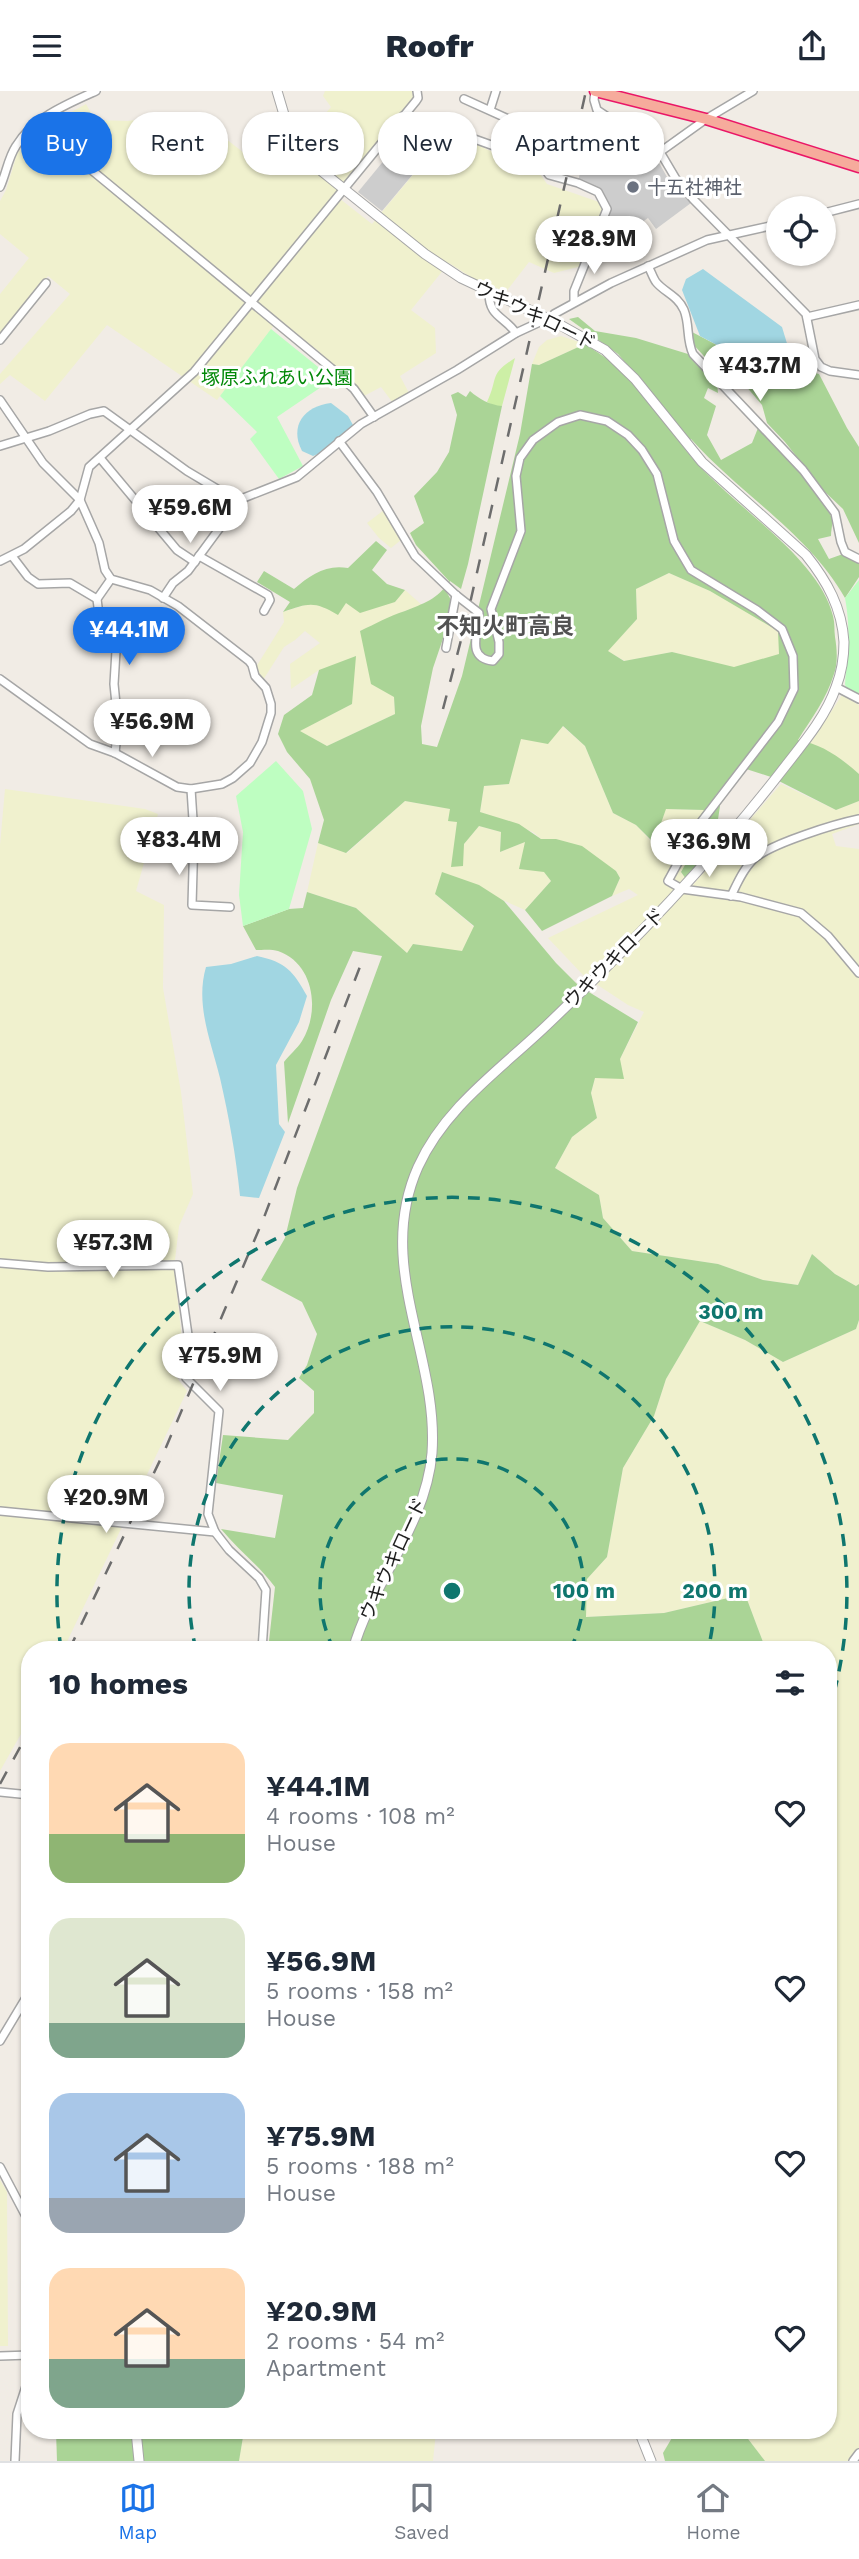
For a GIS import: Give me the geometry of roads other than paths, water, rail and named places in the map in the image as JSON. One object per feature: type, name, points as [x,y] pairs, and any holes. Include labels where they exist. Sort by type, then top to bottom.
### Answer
[{"type":"highway","points":[[595,91],[706,119],[859,167]]},
{"type":"street","points":[[53,112],[96,91]]},
{"type":"street","name":"ウキウキロード","points":[[277,91],[288,128],[298,145],[319,169],[343,189],[425,254],[461,278],[555,322],[605,350],[635,379],[702,462],[806,555],[828,586],[838,608],[844,643],[836,687],[824,711],[801,746],[735,829],[682,889],[549,1023],[454,1110],[419,1164],[405,1213],[401,1245],[408,1302],[428,1396],[431,1423],[430,1464],[417,1514],[367,1612],[356,1641]]},
{"type":"street","points":[[406,112],[418,98],[417,91]]},
{"type":"street","points":[[490,110],[496,91]]},
{"type":"street","points":[[595,91],[594,100],[600,112]]},
{"type":"street","points":[[664,149],[706,119],[753,91]]},
{"type":"street","points":[[464,99],[494,112]]},
{"type":"street","points":[[477,139],[532,156],[550,175],[598,192],[607,209],[574,291],[574,301]]},
{"type":"street","points":[[0,187],[16,145],[21,140]]},
{"type":"street","points":[[0,561],[12,556],[55,525],[80,500],[89,467],[194,372],[378,146]]},
{"type":"street","points":[[664,159],[676,179],[807,317],[816,359],[821,367],[859,376]]},
{"type":"street","points":[[97,175],[354,389],[374,417]]},
{"type":"street","points":[[836,210],[859,204]]},
{"type":"street","points":[[554,314],[574,301],[707,240],[766,227]]},
{"type":"street","points":[[648,266],[656,283],[671,293],[683,307],[689,328],[687,342],[693,353],[803,470],[835,513],[845,551],[859,559]]},
{"type":"street","points":[[0,340],[46,283]]},
{"type":"street","points":[[489,293],[492,311],[510,324],[516,333]]},
{"type":"street","points":[[807,317],[859,305]]},
{"type":"street","points":[[0,446],[26,439],[98,411],[111,415],[214,488],[234,499],[241,499],[297,477],[339,441],[374,417],[516,333],[542,321]]},
{"type":"street","points":[[0,400],[47,468],[80,500],[99,543],[105,571],[111,579],[139,586],[190,614],[249,661],[255,676],[269,694],[271,704],[266,731],[250,763],[222,784],[191,789],[177,787],[115,753],[90,744],[0,679]]},
{"type":"street","points":[[339,441],[377,492],[415,556],[456,596],[480,613],[474,645],[477,655],[484,660],[493,661],[499,654],[499,642],[491,609],[521,531],[516,476],[520,458],[533,440],[558,422],[580,415],[607,421],[628,435],[657,474],[674,541],[691,570],[757,610],[782,629],[793,656],[794,689],[778,722],[698,826],[668,881],[682,889],[732,896],[802,913],[828,936],[859,973]]},
{"type":"street","points":[[100,458],[177,550],[268,596],[270,600],[264,611]]},
{"type":"street","points":[[163,598],[173,583],[188,571],[241,499]]},
{"type":"street","points":[[12,556],[28,577],[38,584],[70,583],[97,599]]},
{"type":"street","points":[[111,579],[97,599],[99,615],[116,651],[114,684],[118,724],[115,753]]},
{"type":"street","points":[[446,648],[456,596]]},
{"type":"street","points":[[836,687],[859,699]]},
{"type":"street","points":[[118,724],[160,725],[169,722]]},
{"type":"street","points":[[191,789],[194,835],[192,905],[230,907]]},
{"type":"street","points":[[732,896],[739,879],[755,858],[839,823],[859,819]]},
{"type":"street","points":[[0,1263],[48,1267],[178,1265],[190,1349],[183,1370],[186,1378],[219,1411],[208,1514],[215,1532],[229,1550],[259,1578],[266,1590],[263,1641]]},
{"type":"street","points":[[0,1511],[215,1532]]},
{"type":"street","points":[[0,1792],[21,1794]]},
{"type":"street","points":[[0,2041],[21,2006]]},
{"type":"street","points":[[0,2167],[21,2207]]},
{"type":"street","points":[[0,2356],[21,2355]]},
{"type":"street","points":[[15,2461],[17,2414],[21,2402]]},
{"type":"street","points":[[137,2439],[139,2461]]},
{"type":"street","points":[[642,2439],[651,2461]]},
{"type":"street","points":[[853,2461],[859,2453]]},
{"type":"water","points":[[703,269],[782,327],[792,360],[789,367],[773,371],[755,371],[745,367],[734,354],[700,336],[682,290],[686,279]]},
{"type":"water","points":[[331,403],[348,416],[353,425],[318,454],[313,456],[302,451],[297,433],[302,419],[313,408]]},
{"type":"water","points":[[257,956],[275,961],[288,969],[307,996],[299,1022],[276,1065],[279,1124],[285,1132],[259,1198],[240,1196],[229,1122],[202,995],[206,967],[231,964]]},
{"type":"railway","points":[[443,709],[466,621],[586,91]]},
{"type":"railway","points":[[73,1641],[164,1452],[263,1220],[361,964]]},
{"type":"railway","points":[[0,1784],[21,1746]]},
{"type":"place","name":"十五社神社","points":[[633,187]]},
{"type":"district","name":"不知火町高良","points":[[505,626]]},
{"type":"park label","name":"塚原ふれあい公園","points":[[277,377]]}]
